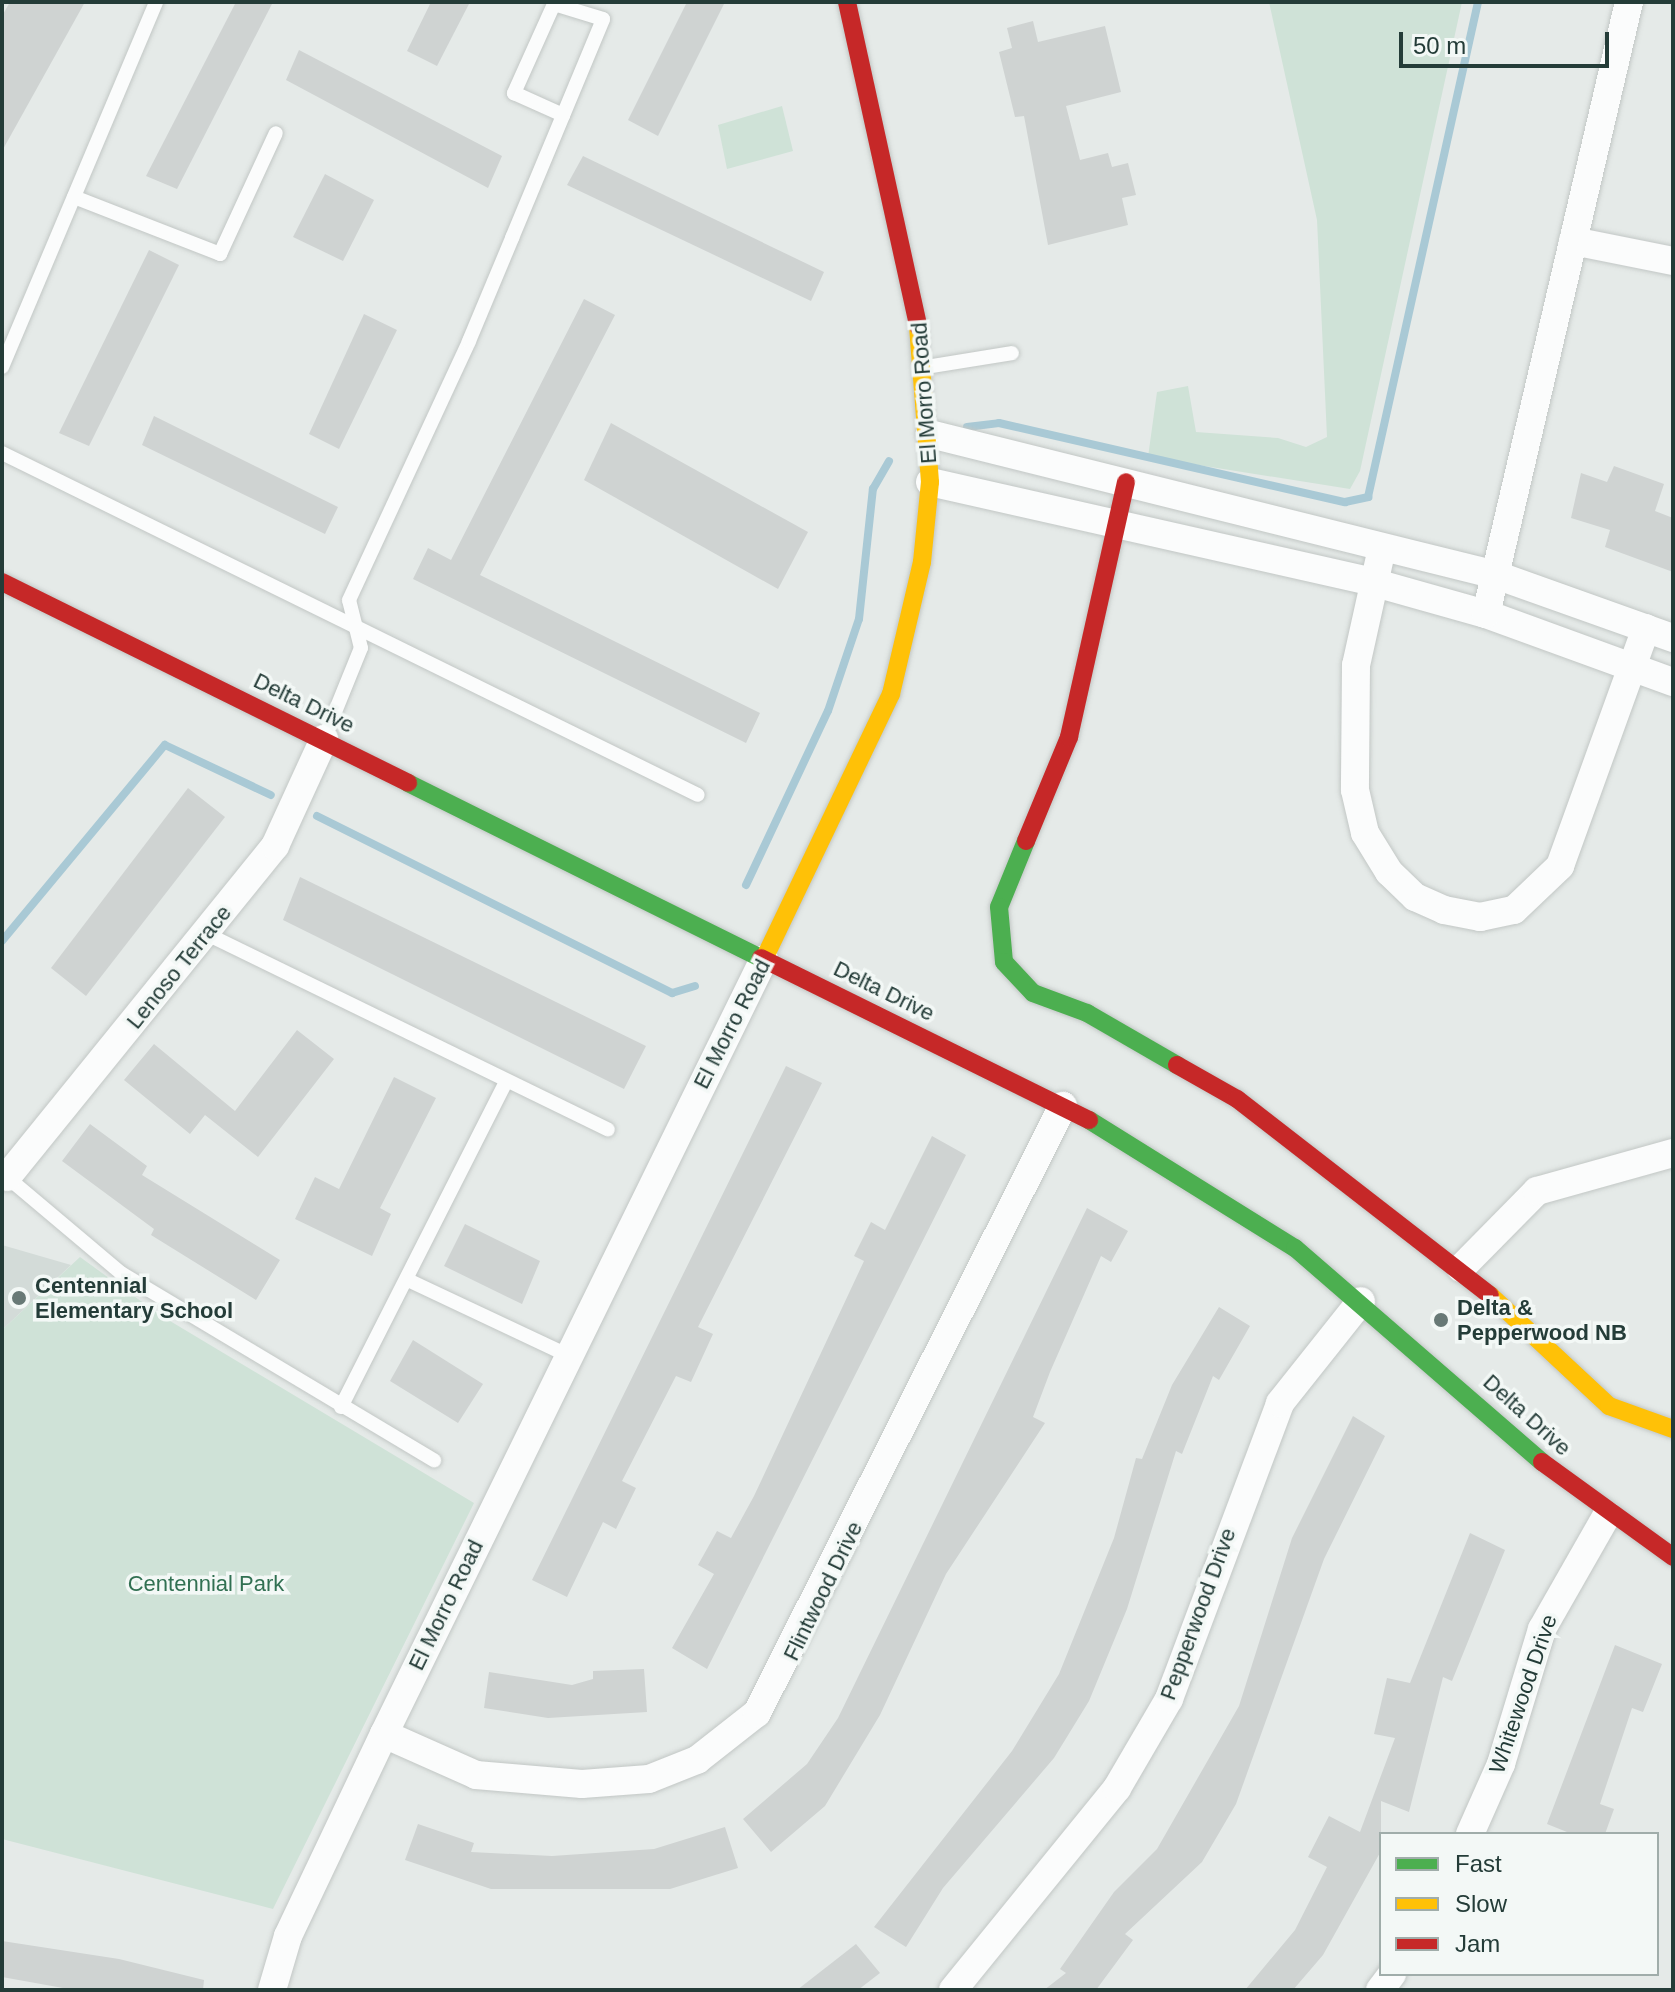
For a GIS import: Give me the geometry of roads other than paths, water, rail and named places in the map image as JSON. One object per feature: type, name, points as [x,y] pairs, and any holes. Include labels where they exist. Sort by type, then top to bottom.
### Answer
[{"type":"street","name":"El Morro Road","points":[[272,1990],[288,1936],[384,1734],[891,694],[922,562],[930,482],[926,367],[906,241],[847,2]]},
{"type":"street","points":[[1486,614],[1629,2]]},
{"type":"street","points":[[1573,241],[1673,261]]},
{"type":"street","points":[[930,434],[1496,575],[1673,638]]},
{"type":"street","points":[[930,482],[1117,521],[1372,582],[1486,614],[1673,682]]},
{"type":"street","points":[[1126,482],[1069,737],[999,907],[1004,962],[1033,993],[1087,1013],[1237,1099],[1461,1268],[1609,1406],[1649,1426],[1673,1429]]},
{"type":"street","points":[[1382,548],[1356,665],[1355,790],[1365,833],[1389,872],[1415,897],[1444,910],[1480,917],[1514,910],[1560,866],[1646,628]]},
{"type":"street","name":"Delta Drive","points":[[2,582],[1063,1106],[1220,1195],[1361,1301],[1607,1515],[1673,1557]]},
{"type":"street","name":"Lenoso Terrace","points":[[7,1177],[207,934],[275,846],[324,739]]},
{"type":"street","name":"Flintwood Drive","points":[[384,1734],[476,1775],[582,1784],[649,1779],[697,1760],[757,1713],[1063,1106]]},
{"type":"street","points":[[1461,1268],[1537,1191],[1673,1153]]},
{"type":"street","name":"Pepperwood Drive","points":[[953,1990],[1131,1766],[1169,1699],[1280,1403],[1361,1301]]},
{"type":"street","name":"Whitewood Drive","points":[[1471,1832],[1501,1764],[1542,1629],[1607,1515]]},
{"type":"lane","points":[[2,367],[156,2]]},
{"type":"lane","points":[[324,739],[361,648],[349,600],[563,115],[603,19],[554,4],[514,93],[563,115]]},
{"type":"lane","points":[[74,197],[220,254],[276,133]]},
{"type":"lane","points":[[926,367],[1012,353]]},
{"type":"lane","points":[[2,453],[698,795]]},
{"type":"lane","points":[[207,934],[608,1130]]},
{"type":"lane","points":[[341,1407],[410,1281],[506,1082]]},
{"type":"lane","points":[[7,1177],[121,1273],[434,1460]]},
{"type":"lane","points":[[410,1281],[567,1355]]},
{"type":"waterway","points":[[967,427],[999,423],[1345,502],[1368,497],[1478,2]]},
{"type":"waterway","points":[[746,885],[828,711],[859,619],[873,489],[889,461]]},
{"type":"waterway","points":[[2,941],[165,745],[271,795]]},
{"type":"waterway","points":[[317,816],[672,993],[695,986]]},
{"type":"place","name":"Centennial Elementary School","points":[[19,1298]]},
{"type":"place","name":"Delta & Pepperwood NB","points":[[1441,1320]]},
{"type":"park label","name":"Centennial Park","points":[[206,1584]]}]
